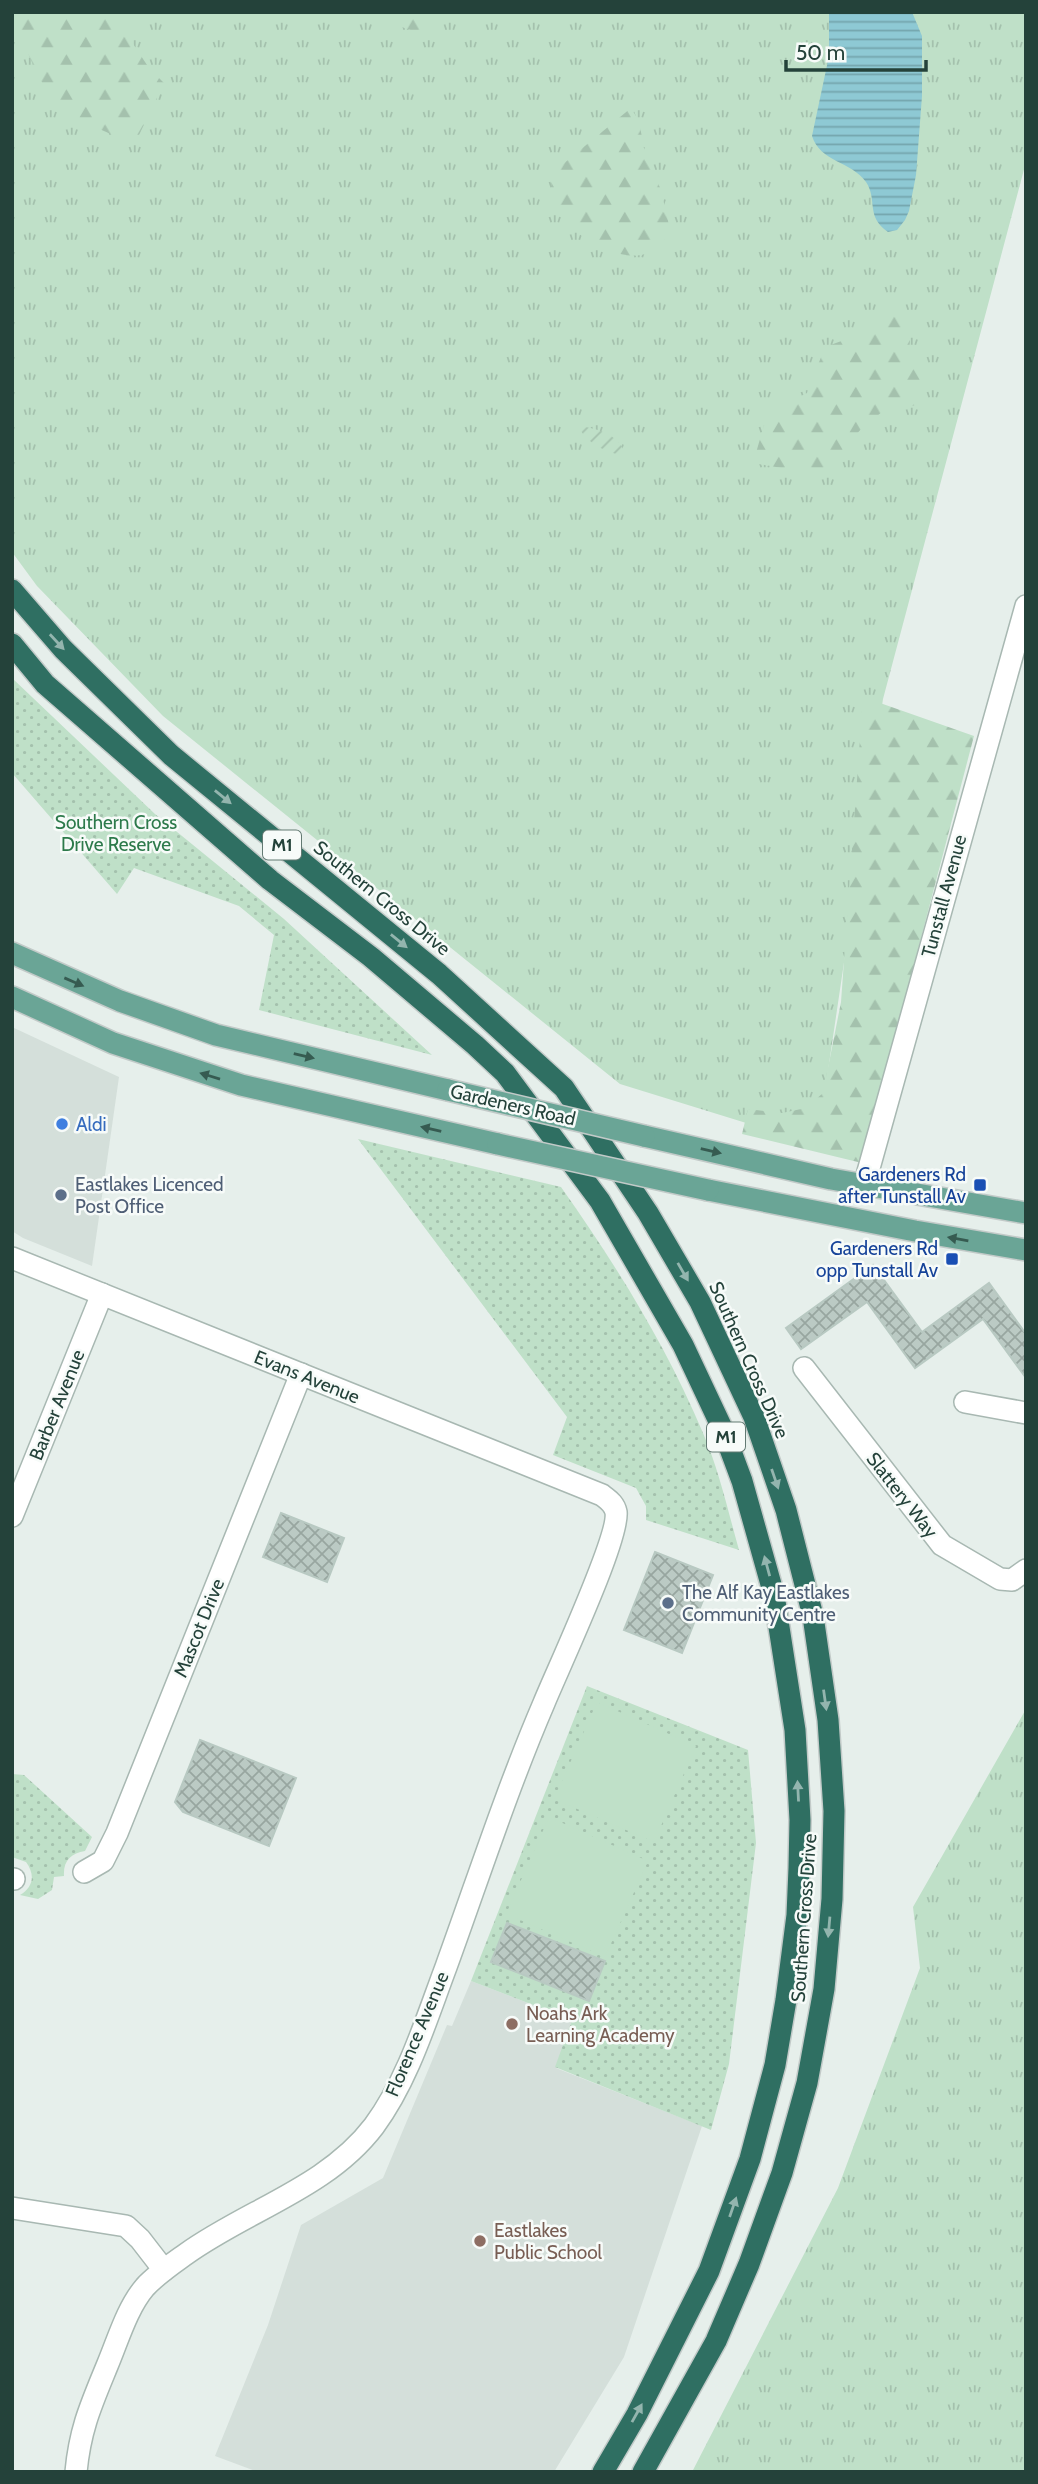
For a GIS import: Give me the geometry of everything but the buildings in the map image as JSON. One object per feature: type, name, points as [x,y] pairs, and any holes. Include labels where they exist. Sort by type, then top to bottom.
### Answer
[{"type":"highway","name":"Southern Cross Drive","points":[[12,590],[63,649],[171,755],[439,974],[564,1088],[648,1213],[700,1303],[754,1417],[786,1510],[813,1616],[828,1720],[834,1811],[832,1899],[824,1989],[807,2083],[782,2173],[749,2264],[716,2341],[643,2472]]},
{"type":"highway","name":"Southern Cross Drive","points":[[12,644],[46,684],[260,871],[371,957],[505,1073],[607,1213],[683,1345],[723,1430],[742,1480],[774,1595],[795,1730],[800,1820],[799,1868],[786,2000],[775,2065],[750,2159],[709,2271],[649,2391],[603,2472]]},
{"type":"main road","name":"Gardeners Road","points":[[12,953],[120,1001],[216,1035],[864,1186],[1026,1213]]},
{"type":"main road","points":[[12,998],[113,1043],[241,1086],[708,1190],[1026,1250]]},
{"type":"street","name":"Tunstall Avenue","points":[[864,1186],[1026,606]]},
{"type":"street","name":"Evans Avenue","points":[[12,1258],[602,1494]]},
{"type":"street","name":"Barber Avenue","points":[[12,1516],[102,1294]]},
{"type":"street","name":"Slattery Way","points":[[804,1368],[942,1545],[1000,1579],[1012,1580],[1026,1570]]},
{"type":"street","name":"Mascot Drive","points":[[84,1872],[103,1861],[117,1833],[301,1374]]},
{"type":"street","points":[[965,1402],[1026,1413]]},
{"type":"street","name":"Florence Avenue","points":[[76,2472],[79,2439],[85,2420],[120,2335],[141,2293],[164,2270],[214,2234],[291,2193],[333,2166],[363,2139],[388,2104],[404,2074],[429,2011],[536,1722],[592,1589],[615,1525],[613,1503],[602,1494]]},
{"type":"street","points":[[12,2208],[126,2226],[141,2239],[164,2270]]},
{"type":"shaded area","points":[[12,1027],[119,1077],[92,1266],[12,1231]]},
{"type":"shaded area","name":"Eastlakes Public School","points":[[471,1981],[572,2020],[556,2068],[702,2126],[624,2357],[554,2472],[258,2472],[215,2456],[268,2325],[301,2225],[383,2178],[447,2025],[452,2026]]},
{"type":"green space","points":[[12,12],[1026,12],[1026,162],[883,699],[817,1145],[620,1084],[163,716],[37,586],[12,552]]},
{"type":"green space","points":[[14,12],[112,12],[149,68],[164,83],[139,135],[129,141],[121,138],[81,119],[56,102],[31,60]]},
{"type":"green space","points":[[376,12],[433,12],[433,24],[419,31],[412,30],[397,25]]},
{"type":"green space","points":[[631,108],[639,121],[645,154],[661,190],[671,234],[648,253],[634,256],[598,246],[567,224],[555,206],[551,179],[551,174]]},
{"type":"green space","points":[[893,313],[907,321],[910,341],[908,359],[927,365],[916,405],[882,412],[862,428],[820,475],[753,463],[768,412],[807,393],[825,347],[866,332]]},
{"type":"green space","points":[[579,426],[613,437],[625,454],[612,453],[598,446],[585,437]]},
{"type":"green space","name":"Southern Cross Drive Reserve","points":[[12,678],[155,814],[284,919],[432,1055],[259,1010],[274,935],[239,906],[134,868],[117,894],[12,773]]},
{"type":"green space","points":[[863,697],[974,736],[862,1163],[742,1134],[748,1109],[782,1113],[806,1108],[823,1093],[841,1002]]},
{"type":"green space","points":[[358,1139],[561,1187],[620,1276],[689,1400],[709,1447],[739,1550],[646,1520],[646,1506],[636,1488],[553,1455],[567,1417]]},
{"type":"green space","points":[[587,1686],[748,1750],[756,1843],[729,2064],[711,2130],[555,2067],[572,2020],[471,1981]]},
{"type":"green space","points":[[597,1702],[696,1746],[654,1842],[554,1799]]},
{"type":"green space","points":[[1026,1709],[1026,2472],[692,2472],[838,2188],[920,1968],[913,1907]]},
{"type":"green space","points":[[12,1774],[24,1775],[92,1837],[85,1851],[69,1859],[64,1876],[54,1877],[52,1890],[38,1899],[20,1895],[32,1880],[31,1871],[26,1862],[12,1857]]},
{"type":"green space","points":[[549,1817],[648,1861],[605,1957],[506,1914]]},
{"type":"water","points":[[829,12],[912,12],[922,36],[922,96],[916,175],[909,211],[897,230],[888,232],[881,226],[874,214],[869,189],[860,175],[822,151],[812,136],[829,56]]},
{"type":"place","name":"Aldi","points":[[62,1124]]},
{"type":"place","name":"Gardeners Rd after Tunstall Av","points":[[980,1185]]},
{"type":"place","name":"Eastlakes Licenced Post Office","points":[[61,1195]]},
{"type":"place","name":"Gardeners Rd opp Tunstall Av","points":[[952,1259]]},
{"type":"place","name":"The Alf Kay Eastlakes Community Centre","points":[[668,1603]]},
{"type":"place","name":"Noahs Ark Learning Academy","points":[[512,2024]]},
{"type":"place","name":"Eastlakes Public School","points":[[480,2241]]}]
